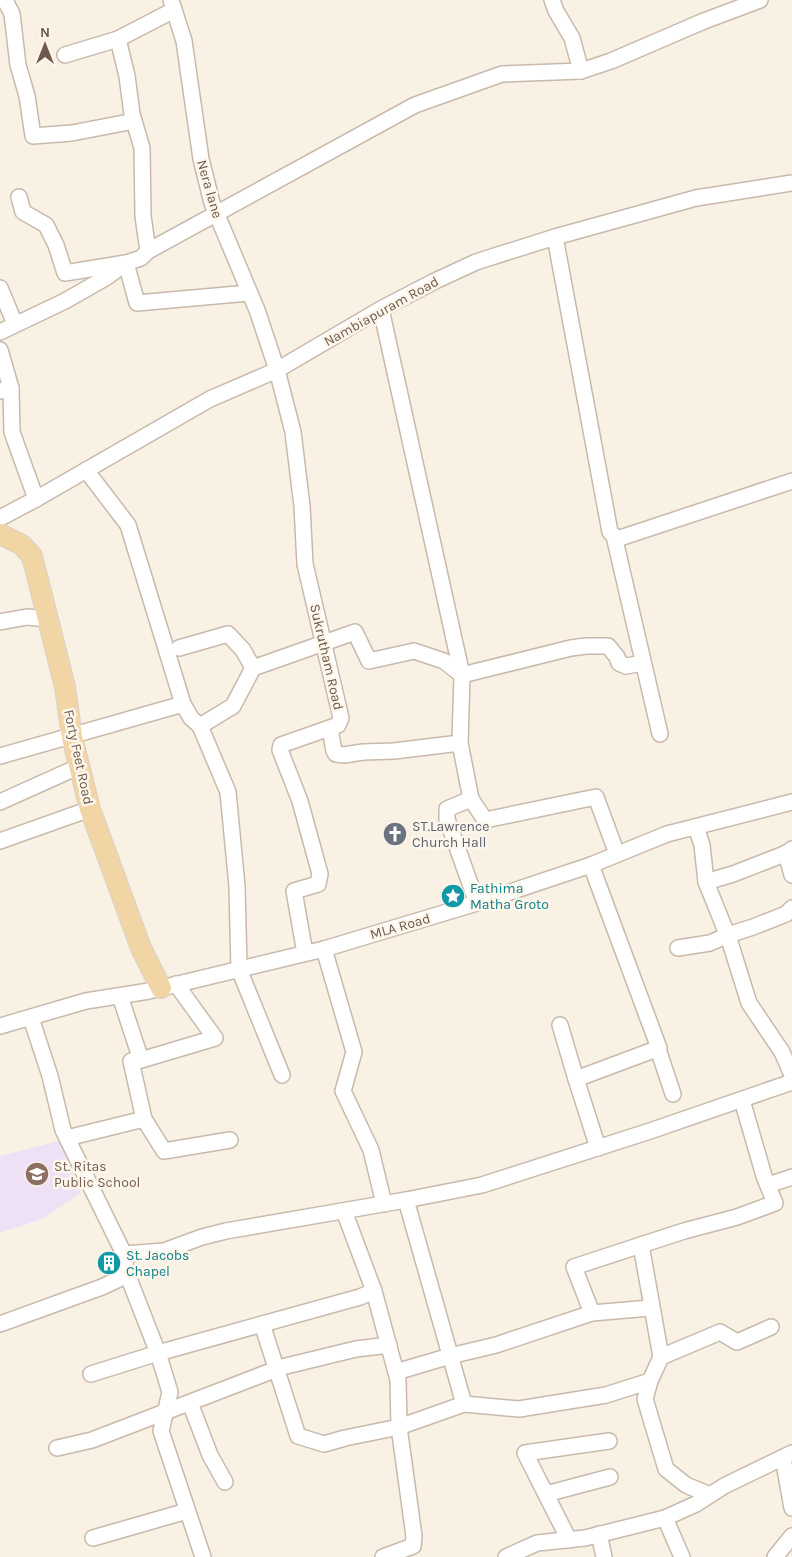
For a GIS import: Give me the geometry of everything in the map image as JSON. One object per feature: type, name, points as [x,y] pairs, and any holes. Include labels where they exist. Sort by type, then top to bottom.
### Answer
[{"type":"main road","name":"Forty Feet Road","points":[[0,534],[22,544],[32,556],[64,687],[72,737],[90,810],[140,948],[168,986]]},
{"type":"street","points":[[5,0],[12,14],[15,28],[18,65],[27,96],[33,136],[72,133],[134,121]]},
{"type":"street","points":[[552,0],[556,11],[572,38],[581,71]]},
{"type":"street","points":[[19,197],[23,212],[46,225],[56,245],[65,273],[126,263],[141,258],[148,251],[215,213],[415,105],[502,74],[581,71],[611,61],[752,2]]},
{"type":"street","points":[[65,55],[118,39],[172,5]]},
{"type":"street","name":"Nera lane","points":[[172,5],[184,41],[201,159],[215,213],[249,293],[277,370]]},
{"type":"street","points":[[118,39],[127,76],[134,121],[142,148],[143,216],[148,251]]},
{"type":"street","name":"Nambiapuram Road","points":[[0,518],[210,399],[277,370],[381,309],[476,262],[555,237],[696,198],[792,183]]},
{"type":"street","points":[[555,237],[610,532],[620,538],[792,481]]},
{"type":"street","points":[[126,263],[137,303],[249,293]]},
{"type":"street","points":[[0,332],[65,301],[107,277],[126,263]]},
{"type":"street","points":[[0,288],[15,324]]},
{"type":"street","points":[[381,309],[462,675],[460,743],[471,799],[485,820],[596,797],[617,854]]},
{"type":"street","points":[[0,350],[12,432],[36,499]]},
{"type":"street","name":"Sukrutham Road","points":[[277,370],[293,432],[302,506],[304,564],[325,643],[341,718],[338,725],[330,729],[334,751],[336,754],[344,755],[460,743]]},
{"type":"street","points":[[86,470],[128,524],[183,704],[191,718],[200,726],[228,792],[237,886],[239,969],[282,1075]]},
{"type":"street","points":[[614,536],[660,734]]},
{"type":"street","points":[[0,622],[28,617],[48,618]]},
{"type":"street","points":[[200,726],[233,706],[253,668],[355,632],[369,661],[414,651],[444,662],[462,675],[586,646],[608,646],[620,663],[626,666],[643,663]]},
{"type":"street","points":[[180,648],[228,634],[243,650],[253,668]]},
{"type":"street","points":[[0,756],[183,704]]},
{"type":"street","points":[[305,953],[294,891],[318,884],[320,874],[300,801],[280,750],[281,745],[330,729]]},
{"type":"street","points":[[0,802],[80,766]]},
{"type":"street","points":[[471,799],[447,810],[447,819],[477,904]]},
{"type":"street","name":"MLA Road","points":[[0,1026],[86,1001],[168,986],[324,949],[477,904],[591,865],[667,834],[792,802]]},
{"type":"street","points":[[0,841],[90,810]]},
{"type":"street","points":[[696,827],[702,845],[706,882],[728,934],[749,1003],[782,1052],[792,1075]]},
{"type":"street","points":[[706,882],[733,874],[789,851],[792,875]]},
{"type":"street","points":[[591,865],[673,1094]]},
{"type":"street","points":[[678,948],[710,943],[728,934],[754,927],[786,914],[792,908]]},
{"type":"street","points":[[324,949],[354,1052],[343,1091],[371,1150],[384,1204]]},
{"type":"street","points":[[168,986],[215,1038],[131,1061],[144,1119],[164,1151],[230,1140]]},
{"type":"street","points":[[120,996],[140,1060]]},
{"type":"street","points":[[30,1018],[50,1076],[63,1130],[124,1254],[126,1271],[158,1353],[170,1392],[161,1432],[203,1557]]},
{"type":"street","points":[[560,1025],[598,1148]]},
{"type":"street","points":[[576,1079],[658,1049]]},
{"type":"street","points":[[124,1254],[164,1251],[226,1230],[384,1204],[482,1185],[792,1082]]},
{"type":"street","points":[[592,1313],[574,1267],[684,1231],[737,1217],[774,1203],[742,1100]]},
{"type":"street","points":[[67,1138],[144,1119]]},
{"type":"street","points":[[768,1185],[792,1177]]},
{"type":"street","points":[[406,1200],[464,1404]]},
{"type":"street","points":[[344,1211],[374,1292],[398,1380],[399,1427],[414,1536],[413,1546],[383,1557]]},
{"type":"street","points":[[640,1246],[650,1308],[661,1357],[650,1381],[645,1399],[666,1469],[686,1485],[710,1495]]},
{"type":"street","points":[[0,1324],[102,1287],[120,1279],[126,1271]]},
{"type":"street","points":[[91,1374],[158,1353],[374,1292]]},
{"type":"street","points":[[396,1372],[496,1345],[592,1313],[650,1308]]},
{"type":"street","points":[[262,1324],[298,1436],[324,1444],[399,1427],[464,1404],[518,1409],[606,1395],[650,1381]]},
{"type":"street","points":[[661,1357],[720,1332],[737,1342],[771,1327]]},
{"type":"street","points":[[57,1448],[92,1440],[190,1404],[276,1369],[356,1349],[389,1345]]},
{"type":"street","points":[[190,1404],[210,1455],[226,1482]]},
{"type":"street","points":[[569,1540],[525,1453],[608,1441]]},
{"type":"street","points":[[511,1556],[537,1544],[585,1538],[665,1518],[696,1504],[787,1456],[792,1508]]},
{"type":"street","points":[[546,1494],[610,1477]]},
{"type":"street","points":[[92,1538],[187,1511]]},
{"type":"street","points":[[665,1518],[682,1557]]},
{"type":"street","points":[[599,1534],[604,1557]]},
{"type":"street","points":[[775,1557],[792,1536]]},
{"type":"shaded area","name":"St. Ritas Public School","points":[[62,1140],[81,1193],[42,1219],[0,1233],[0,1156]]},
{"type":"place","name":"ST.Lawrence Church Hall","points":[[395,834]]},
{"type":"place","name":"Fathima Matha Groto","points":[[453,896]]},
{"type":"place","name":"St. Ritas Public School","points":[[37,1174]]},
{"type":"place","name":"St. Jacobs Chapel","points":[[109,1263]]}]
